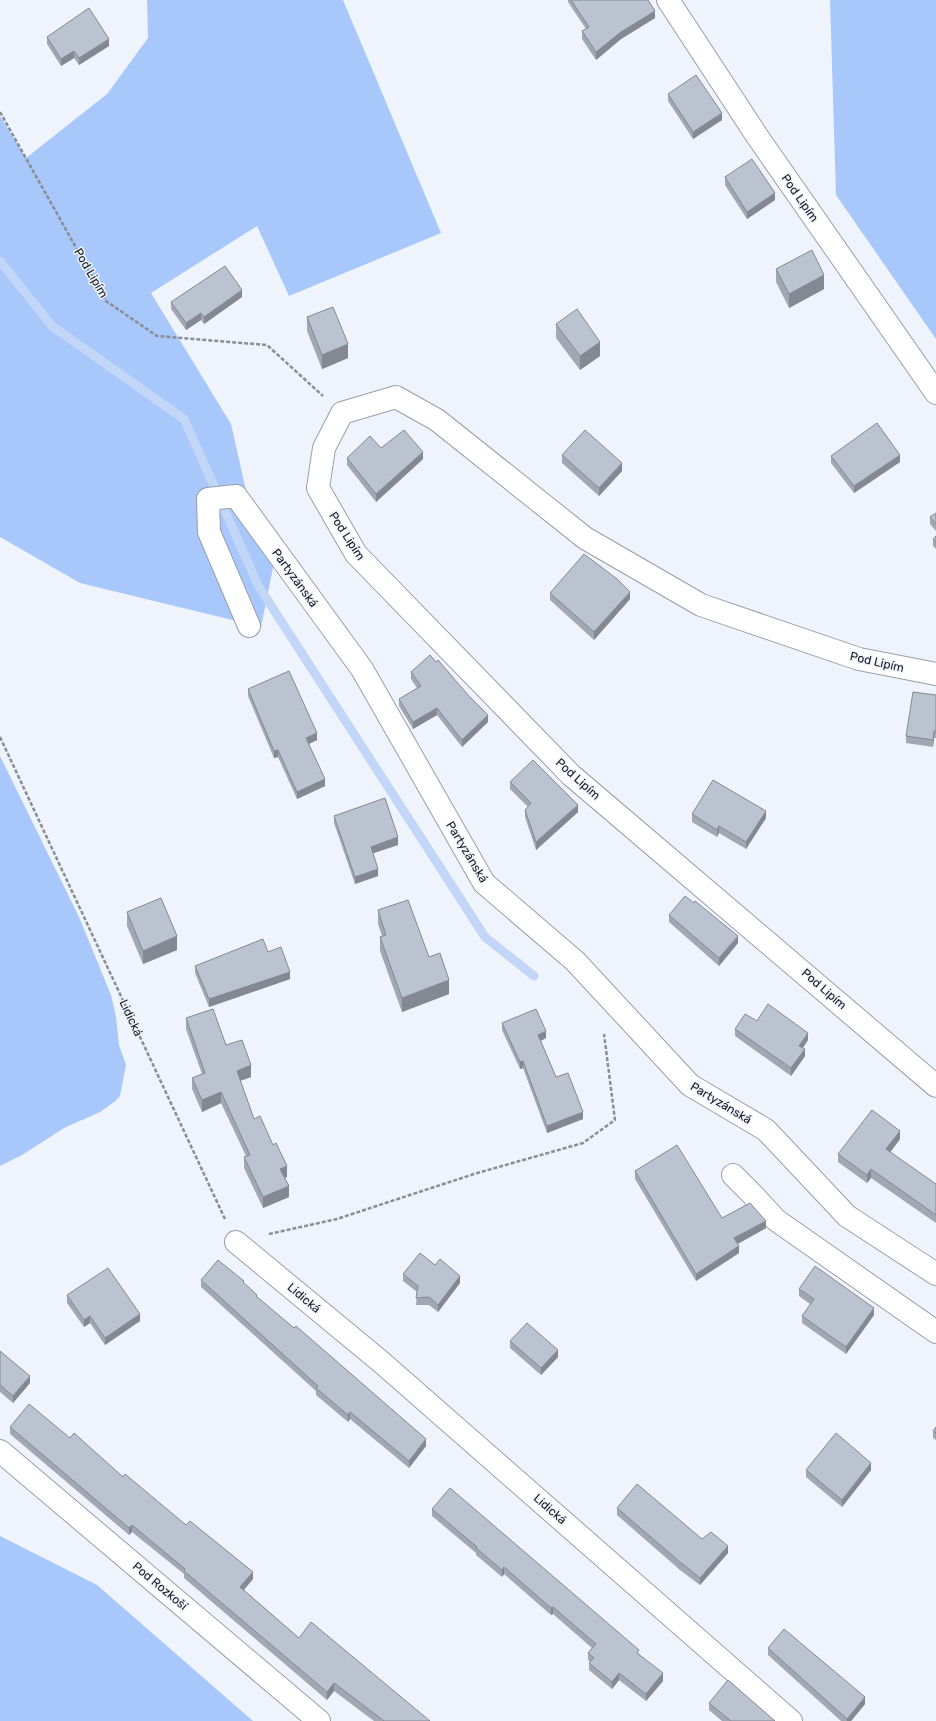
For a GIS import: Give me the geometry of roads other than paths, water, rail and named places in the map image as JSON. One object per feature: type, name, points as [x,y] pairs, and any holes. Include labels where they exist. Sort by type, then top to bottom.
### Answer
[{"type":"street","name":"Pod Lipím","points":[[668,0],[757,136],[936,393]]},
{"type":"street","name":"Pod Lipím","points":[[936,674],[859,659],[701,605],[585,538],[437,420],[396,397],[342,413],[324,448],[318,488],[356,554],[571,775],[936,1086]]},
{"type":"street","name":"Partyzánská","points":[[249,626],[209,532],[208,499],[236,496],[362,669],[484,883],[575,961],[690,1086],[766,1130],[847,1216],[936,1274]]},
{"type":"street","points":[[733,1175],[776,1220],[936,1332]]},
{"type":"street","name":"Lidická","points":[[236,1242],[380,1360],[791,1721]]},
{"type":"street","name":"Pod Rozkoší","points":[[0,1451],[319,1721]]},
{"type":"waterway","points":[[0,261],[52,326],[184,419],[259,587],[485,937],[534,976]]}]
